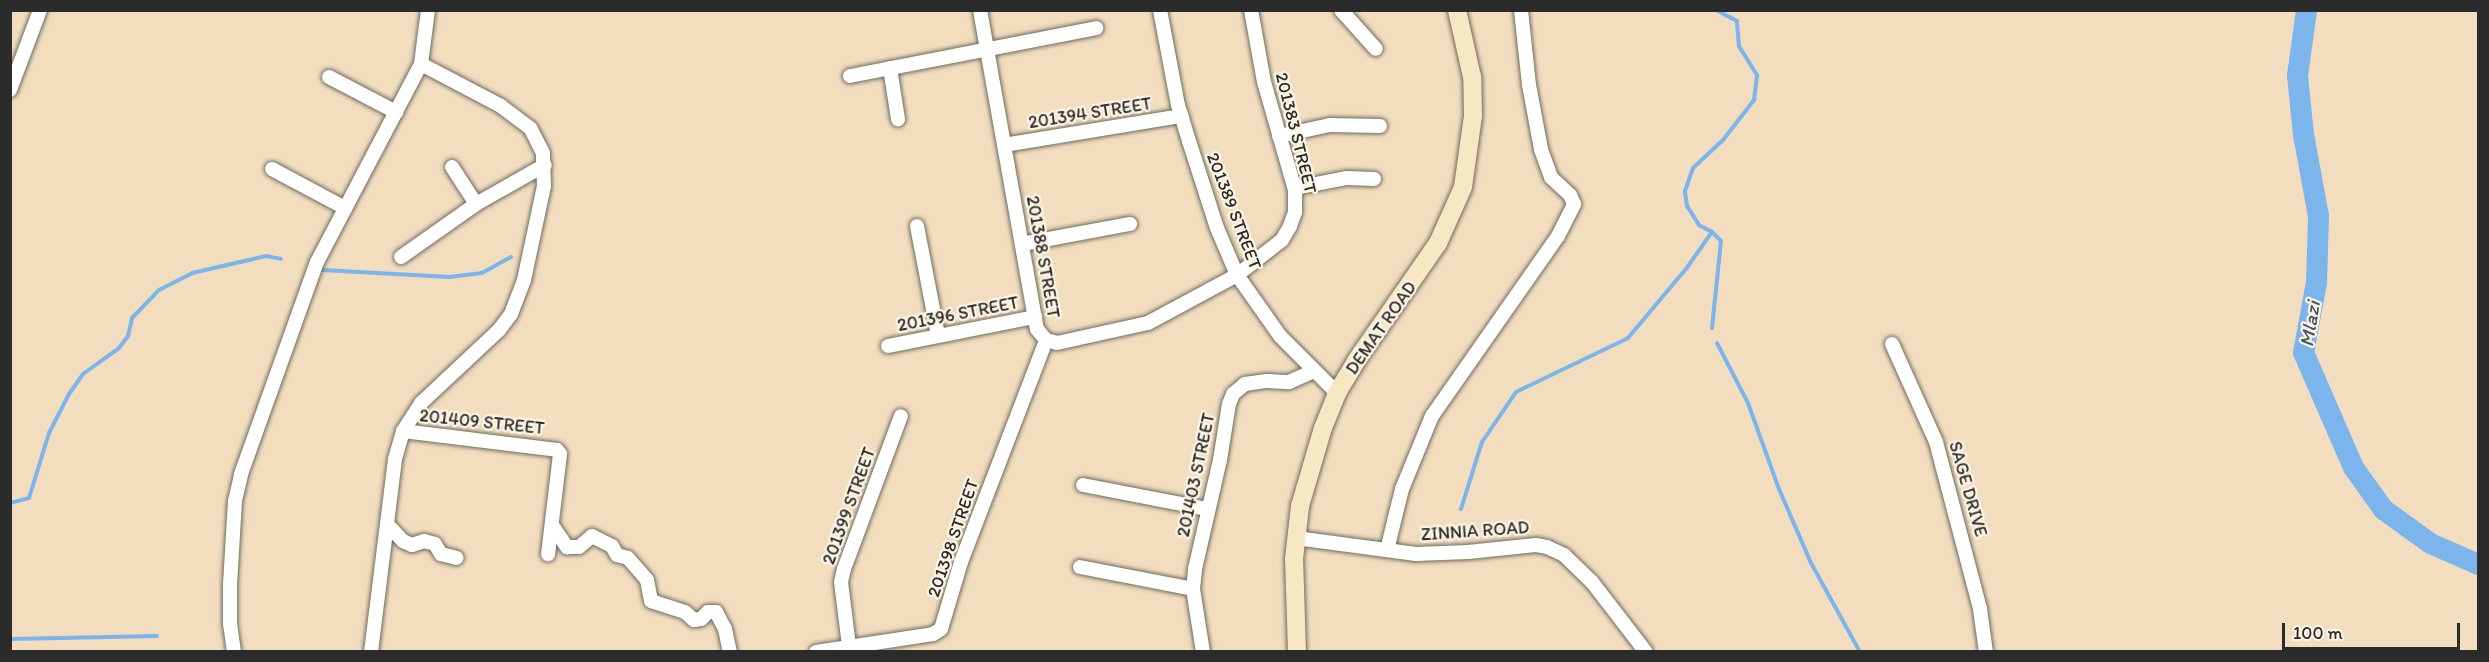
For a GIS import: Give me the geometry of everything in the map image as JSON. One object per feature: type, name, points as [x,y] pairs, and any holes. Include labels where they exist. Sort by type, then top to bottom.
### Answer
[{"type":"street","points":[[10,90],[39,10]]},
{"type":"street","points":[[234,651],[229,610],[238,484],[310,280],[421,64],[428,10]]},
{"type":"street","name":"201388 STREET","points":[[980,10],[1037,329],[1046,340],[1057,343],[1148,323],[1237,275]]},
{"type":"street","name":"201389 STREET","points":[[1160,10],[1182,116],[1218,228],[1237,275],[1280,336],[1337,393]]},
{"type":"street","name":"201383 STREET","points":[[1237,275],[1282,240],[1295,212],[1295,188],[1264,82],[1251,10]]},
{"type":"street","points":[[1341,10],[1376,49]]},
{"type":"street","name":"DEMAT ROAD","points":[[1297,651],[1293,607],[1296,538],[1309,471],[1337,393],[1356,361],[1430,257],[1463,187],[1473,116],[1472,77],[1457,10]]},
{"type":"street","points":[[1387,550],[1401,489],[1432,416],[1558,236],[1574,204],[1570,195],[1551,177],[1541,149],[1529,85],[1521,10]]},
{"type":"street","points":[[850,76],[987,47],[1096,28]]},
{"type":"street","points":[[371,651],[395,459],[404,431],[421,403],[499,330],[511,314],[524,280],[544,186],[545,165],[537,139],[519,118],[421,64]]},
{"type":"street","points":[[891,68],[898,118]]},
{"type":"street","points":[[329,77],[396,112]]},
{"type":"street","name":"201394 STREET","points":[[1004,145],[1182,116]]},
{"type":"street","points":[[1279,136],[1330,126],[1380,126]]},
{"type":"street","points":[[401,257],[476,204],[545,165]]},
{"type":"street","points":[[452,167],[476,204]]},
{"type":"street","points":[[272,169],[345,208]]},
{"type":"street","points":[[1295,188],[1347,178],[1374,179]]},
{"type":"street","points":[[1022,244],[1130,224]]},
{"type":"street","points":[[917,226],[938,335]]},
{"type":"street","name":"201396 STREET","points":[[888,346],[1035,317]]},
{"type":"street","name":"201398 STREET","points":[[816,651],[933,634],[941,628],[966,551],[1046,340]]},
{"type":"street","name":"SAGE DRIVE","points":[[1892,344],[1936,442],[1980,609],[1986,651]]},
{"type":"street","name":"201403 STREET","points":[[1203,651],[1193,589],[1233,394],[1245,384],[1267,381],[1289,382],[1314,371]]},
{"type":"street","name":"201399 STREET","points":[[849,646],[841,582],[843,569],[901,416]]},
{"type":"street","name":"201409 STREET","points":[[404,431],[557,450],[560,454],[548,554]]},
{"type":"street","points":[[1083,485],[1208,509]]},
{"type":"street","points":[[387,524],[403,541],[412,545],[424,541],[435,544],[441,554],[457,558]]},
{"type":"street","points":[[552,525],[567,547],[579,547],[592,536],[612,546],[616,555],[628,558],[647,580],[651,601],[685,612],[694,620],[700,619],[708,612],[716,612],[725,629],[730,651]]},
{"type":"street","name":"ZINNIA ROAD","points":[[1296,538],[1387,550],[1444,553],[1536,545],[1547,547],[1564,555],[1592,582],[1646,651]]},
{"type":"street","points":[[1080,567],[1193,589]]},
{"type":"waterway","points":[[1712,328],[1721,241],[1712,232],[1699,225],[1687,206],[1685,191],[1693,168],[1723,140],[1754,100],[1757,75],[1739,46],[1737,21],[1716,10]]},
{"type":"waterway","name":"Mlazi","points":[[2306,10],[2297,75],[2303,134],[2318,216],[2316,282],[2303,352],[2353,467],[2383,509],[2430,543],[2478,564]]},
{"type":"waterway","points":[[1461,509],[1482,442],[1516,392],[1628,338],[1686,269],[1712,232]]},
{"type":"waterway","points":[[10,503],[29,498],[49,433],[69,394],[83,374],[119,348],[128,336],[132,318],[159,290],[192,273],[266,256],[281,259]]},
{"type":"waterway","points":[[322,270],[450,277],[482,273],[511,257]]},
{"type":"waterway","points":[[1717,343],[1748,403],[1779,489],[1811,563],[1860,652]]},
{"type":"waterway","points":[[10,639],[157,636]]}]
